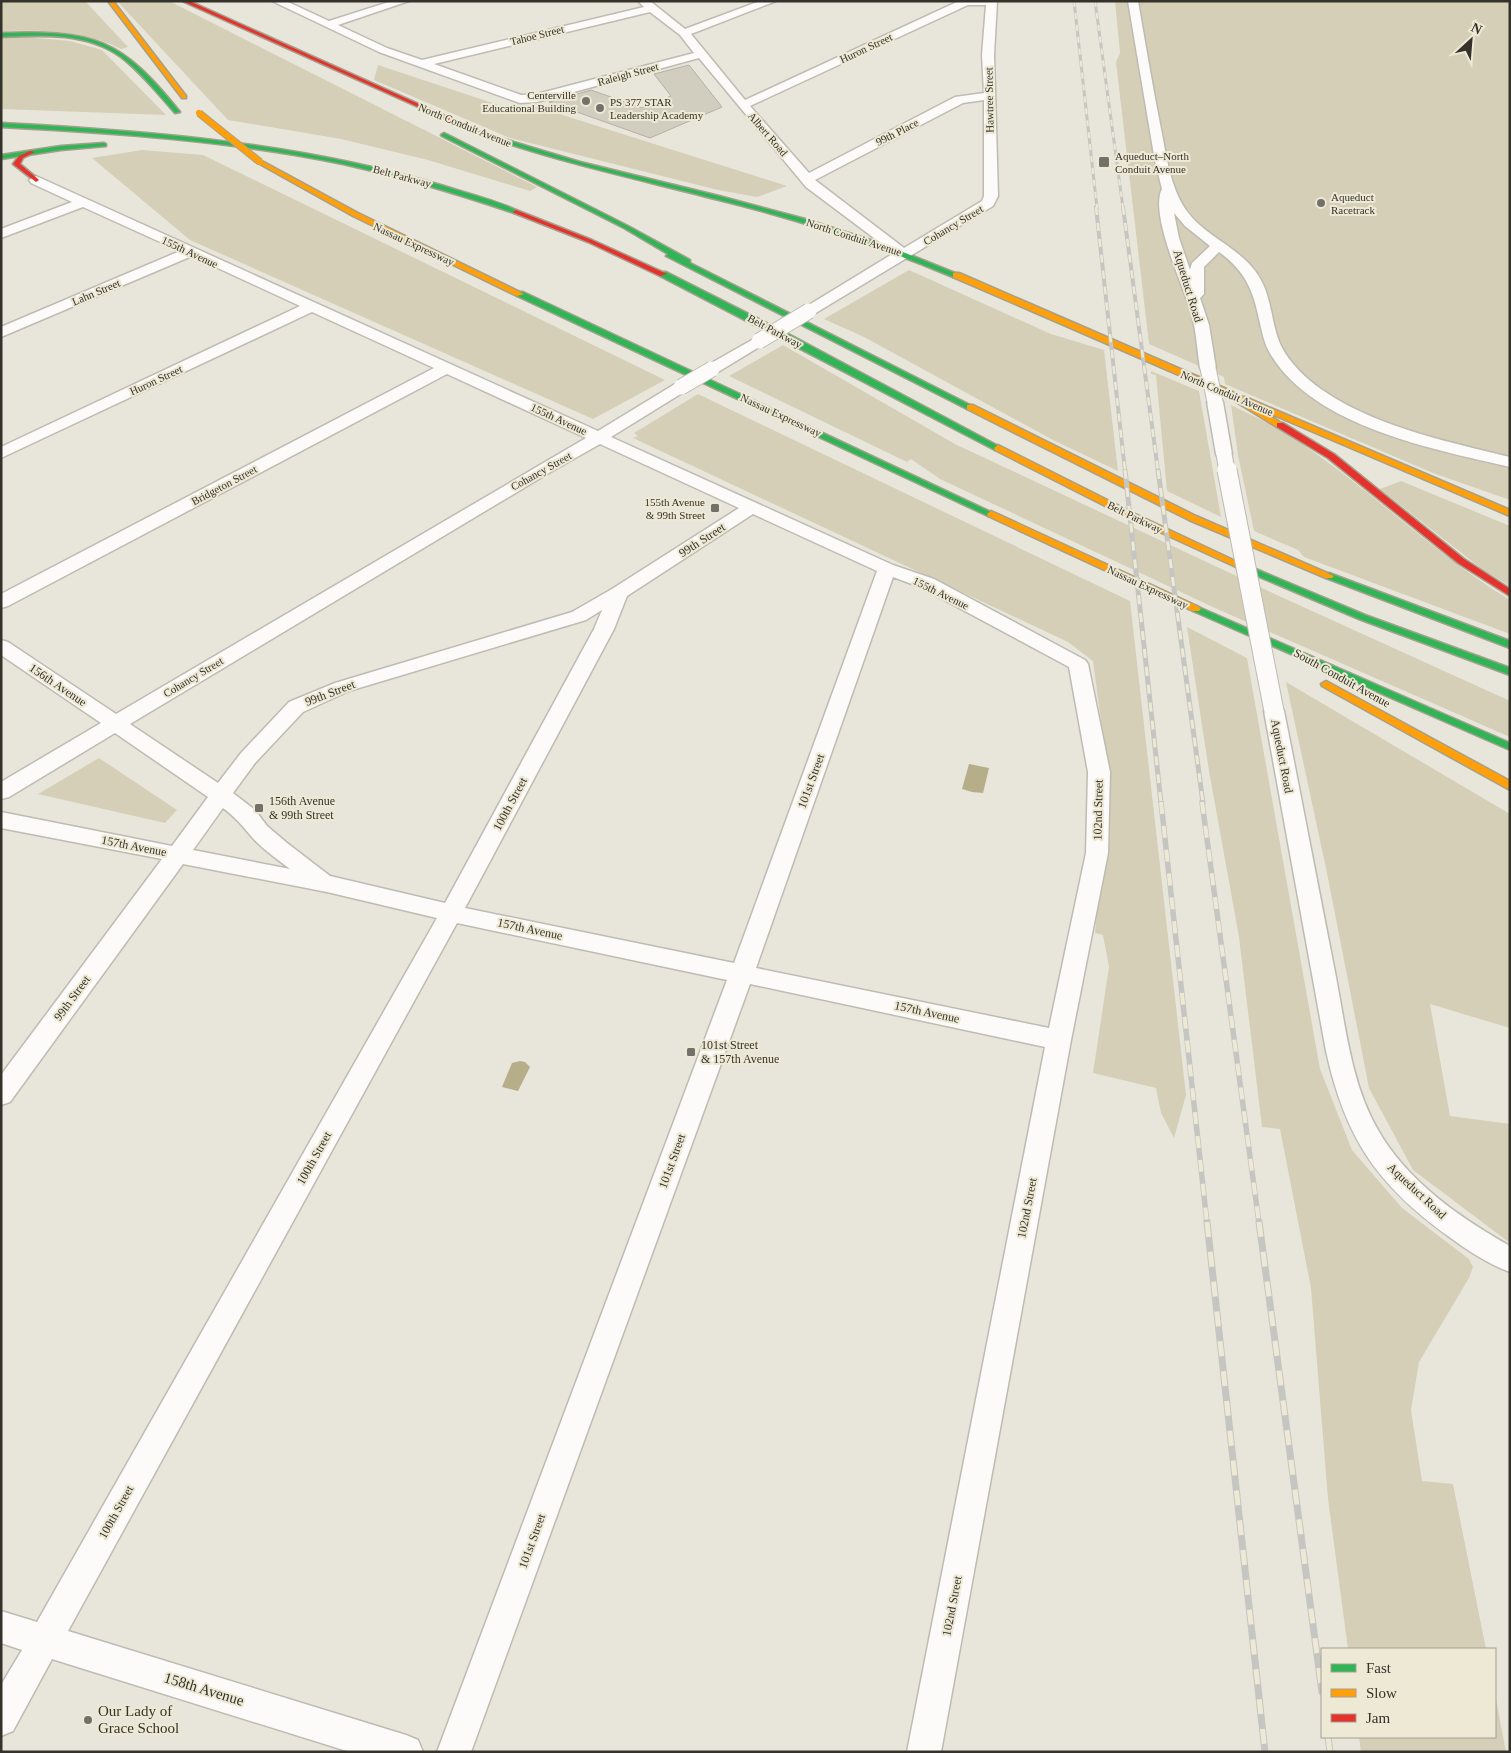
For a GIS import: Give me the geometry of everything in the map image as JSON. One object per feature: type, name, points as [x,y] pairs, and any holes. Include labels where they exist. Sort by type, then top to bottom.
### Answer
[{"type":"main road","name":"Nassau Expressway","points":[[110,1],[167,78],[199,113],[260,162],[302,188],[405,240],[1160,593],[1510,748]]},
{"type":"main road","name":"North Conduit Avenue","points":[[183,1],[306,54],[447,119],[522,148],[572,163],[788,216],[904,254],[1221,398],[1485,504]]},
{"type":"main road","points":[[183,1],[213,20],[337,82]]},
{"type":"main road","points":[[236,12],[249,23],[306,54]]},
{"type":"main road","points":[[1,35],[64,36],[84,39],[108,47],[123,57],[187,121]]},
{"type":"main road","points":[[1,114],[67,117]]},
{"type":"main road","name":"Belt Parkway","points":[[1,125],[170,135],[270,148],[408,177],[530,217],[608,248],[685,284],[990,444],[1214,554],[1317,598],[1510,672]]},
{"type":"main road","points":[[238,131],[198,128],[234,157],[302,188]]},
{"type":"main road","points":[[435,131],[626,227],[713,276]]},
{"type":"main road","points":[[1,157],[32,152],[125,144],[175,145],[236,150],[304,161],[366,174],[530,217]]},
{"type":"main road","points":[[32,152],[21,157],[16,164],[36,180]]},
{"type":"main road","points":[[11,173],[36,180]]},
{"type":"main road","name":"Belt Parkway","points":[[593,224],[713,276],[938,393],[1146,496],[1297,564],[1510,646]]},
{"type":"main road","points":[[1221,398],[1331,456],[1461,561],[1510,593]]},
{"type":"main road","points":[[1160,593],[1272,655]]},
{"type":"main road","points":[[1317,598],[1446,660]]},
{"type":"main road","name":"South Conduit Avenue","points":[[1315,679],[1510,786]]},
{"type":"street","points":[[278,1],[383,50],[421,64]]},
{"type":"street","points":[[327,25],[404,1]]},
{"type":"street","points":[[684,33],[771,1]]},
{"type":"street","name":"Aqueduct Road","points":[[1133,1],[1167,188],[1166,209],[1170,229],[1186,282],[1198,312],[1208,368],[1221,398],[1224,454],[1338,1051],[1349,1096],[1358,1118],[1377,1150],[1406,1184],[1446,1218],[1510,1260]]},
{"type":"street","name":"Huron Street","points":[[743,105],[966,2],[990,2]]},
{"type":"street","name":"Hawtree Street","points":[[990,2],[988,55],[990,200]]},
{"type":"street","name":"Albert Road","points":[[648,5],[684,33],[807,179],[832,201],[904,254]]},
{"type":"street","name":"Tahoe Street","points":[[421,64],[648,5]]},
{"type":"street","name":"Raleigh Street","points":[[421,64],[514,98],[525,100],[702,54]]},
{"type":"street","name":"99th Place","points":[[807,179],[959,100],[977,96],[990,96]]},
{"type":"street","name":"155th Avenue","points":[[36,180],[887,570],[927,583],[1078,664]]},
{"type":"street","name":"Aqueduct Road","points":[[1167,188],[1187,220],[1237,259],[1251,274],[1258,286],[1274,346],[1290,370],[1309,387],[1346,410],[1375,423],[1429,441],[1510,462]]},
{"type":"street","name":"Cohancy Street","points":[[1,792],[541,470],[581,449],[597,437],[983,208],[990,200]]},
{"type":"street","points":[[1,234],[83,202]]},
{"type":"street","points":[[1198,312],[1196,266],[1219,245]]},
{"type":"street","name":"Lahn Street","points":[[1,332],[190,252]]},
{"type":"street","name":"Huron Street","points":[[1,453],[311,307]]},
{"type":"street","name":"Bridgeton Street","points":[[1,602],[446,368]]},
{"type":"street","points":[[1485,504],[1510,512]]},
{"type":"street","name":"99th Street","points":[[1,1095],[248,758],[296,707],[342,687],[579,616],[619,594],[752,507]]},
{"type":"street","name":"101st Street","points":[[454,1752],[741,973],[887,570]]},
{"type":"street","name":"100th Street","points":[[1,1719],[451,913],[604,629],[619,594]]},
{"type":"street","name":"156th Avenue","points":[[1,646],[115,723]]},
{"type":"street","name":"102nd Street","points":[[924,1752],[1059,1040],[1097,853],[1099,772],[1078,664]]},
{"type":"street","points":[[115,723],[221,795],[247,815],[259,832],[279,849],[327,884]]},
{"type":"street","name":"157th Avenue","points":[[1,820],[327,884],[451,913],[1059,1040]]},
{"type":"street","name":"158th Avenue","points":[[1,1626],[406,1752]]},
{"type":"shaded area","points":[[1,1],[85,1],[128,47],[121,49],[92,38],[63,32],[1,31]]},
{"type":"shaded area","points":[[117,1],[169,1],[537,187],[530,191],[428,160],[341,139],[228,120]]},
{"type":"shaded area","name":"Aqueduct Racetrack","points":[[1115,1],[1510,1],[1510,500],[1433,473],[1225,384],[1224,377],[1149,344],[1116,62],[1120,53]]},
{"type":"shaded area","points":[[26,37],[70,41],[102,50],[166,115],[1,109],[1,38]]},
{"type":"shaded area","points":[[378,65],[520,112],[542,104],[550,111],[787,186],[757,197],[718,190],[510,138],[374,80]]},
{"type":"shaded area","points":[[142,150],[203,155],[665,380],[593,419],[190,240],[92,158]]},
{"type":"shaded area","points":[[909,270],[1051,334],[1104,350],[1118,471],[1053,440],[864,337],[824,319]]},
{"type":"shaded area","points":[[783,345],[955,444],[1279,596],[1510,701],[1510,737],[1215,608],[940,479],[911,459],[907,462],[729,376]]},
{"type":"shaded area","points":[[1151,371],[1199,391],[1221,517],[1167,491],[1156,375],[1151,374]]},
{"type":"shaded area","points":[[698,394],[1130,601],[1186,1095],[1174,1138],[1161,1113],[1156,1088],[1093,1073],[1109,967],[1103,935],[1095,933],[1109,780],[1093,661],[1068,642],[633,438],[638,436],[634,433]]},
{"type":"shaded area","points":[[1231,405],[1276,428],[1319,456],[1454,562],[1510,600],[1510,634],[1304,557],[1298,550],[1254,531],[1238,455]]},
{"type":"shaded area","points":[[1401,481],[1510,526],[1510,586],[1482,569],[1380,489]]},
{"type":"shaded area","points":[[1187,627],[1247,658],[1320,1069],[1352,1150],[1402,1208],[1469,1259],[1473,1267],[1469,1278],[1419,1362],[1411,1410],[1422,1481],[1453,1484],[1486,1648],[1348,1648],[1328,1499],[1311,1288],[1280,1129],[1262,1127],[1239,937],[1209,771]]},
{"type":"shaded area","points":[[1286,682],[1510,814],[1510,1028],[1430,1004],[1450,1116],[1510,1124],[1510,1243],[1413,1170],[1369,1088],[1327,873]]},
{"type":"shaded area","points":[[99,758],[177,810],[165,823],[38,794]]},
{"type":"shaded area","points":[[969,764],[989,768],[983,793],[962,789]]},
{"type":"shaded area","points":[[525,1062],[530,1067],[518,1091],[502,1087],[512,1063]]},
{"type":"shaded area","points":[[1496,1699],[1506,1752],[1361,1752],[1359,1738],[1496,1738]]},
{"type":"building","name":"Centerville Educational Building","points":[[689,65],[722,107],[650,138],[549,102],[591,90],[642,108],[671,96],[654,74]]},
{"type":"railway","points":[[1074,1],[1097,208]]},
{"type":"railway","points":[[1095,1],[1123,208]]},
{"type":"railway","points":[[1096,207],[1125,471]]},
{"type":"railway","points":[[1123,207],[1158,471]]},
{"type":"railway","points":[[1125,470],[1161,803]]},
{"type":"railway","points":[[1158,470],[1203,803]]},
{"type":"railway","points":[[1161,802],[1207,1223]]},
{"type":"railway","points":[[1202,802],[1259,1223]]},
{"type":"railway","points":[[1207,1222],[1265,1752]]},
{"type":"railway","points":[[1259,1222],[1321,1685]]},
{"type":"railway","points":[[1328,1738],[1330,1752]]},
{"type":"traffic: fast","points":[[1,35],[74,36],[101,44],[114,50],[132,63],[177,112]]},
{"type":"traffic: fast","points":[[1,125],[172,137],[299,154],[407,178],[516,212]]},
{"type":"traffic: fast","points":[[476,131],[577,164],[803,220],[855,237],[956,275]]},
{"type":"traffic: fast","points":[[444,135],[626,227],[687,262]]},
{"type":"traffic: fast","points":[[1,157],[61,148],[104,145]]},
{"type":"traffic: fast","points":[[670,256],[970,407]]},
{"type":"traffic: fast","points":[[663,274],[998,448]]},
{"type":"traffic: fast","points":[[520,294],[991,514]]},
{"type":"traffic: fast","points":[[1239,565],[1362,617],[1510,672]]},
{"type":"traffic: fast","points":[[1329,576],[1510,645]]},
{"type":"traffic: fast","points":[[1196,609],[1510,747]]},
{"type":"traffic: slow","points":[[110,1],[184,97]]},
{"type":"traffic: slow","points":[[199,113],[260,162]]},
{"type":"traffic: slow","points":[[260,162],[356,215],[520,294]]},
{"type":"traffic: slow","points":[[956,275],[1228,393],[1280,425]]},
{"type":"traffic: slow","points":[[1242,399],[1510,513]]},
{"type":"traffic: slow","points":[[970,407],[1192,518],[1329,576]]},
{"type":"traffic: slow","points":[[998,448],[1130,515],[1239,565]]},
{"type":"traffic: slow","points":[[991,514],[1196,609]]},
{"type":"traffic: slow","points":[[1326,684],[1510,786]]},
{"type":"traffic: jam","points":[[184,1],[476,131]]},
{"type":"traffic: jam","points":[[32,152],[21,157],[16,164],[36,180]]},
{"type":"traffic: jam","points":[[516,212],[590,241],[663,274]]},
{"type":"traffic: jam","points":[[1280,425],[1331,456],[1461,561],[1510,593]]},
{"type":"place","name":"Centerville Educational Building","points":[[586,101]]},
{"type":"place","name":"PS 377 STAR Leadership Academy","points":[[600,108]]},
{"type":"place","name":"Aqueduct–North Conduit Avenue","points":[[1104,162]]},
{"type":"place","name":"Aqueduct Racetrack","points":[[1321,203]]},
{"type":"place","name":"155th Avenue & 99th Street","points":[[715,508]]},
{"type":"place","name":"156th Avenue & 99th Street","points":[[259,808]]},
{"type":"place","name":"101st Street & 157th Avenue","points":[[691,1052]]},
{"type":"place","name":"Our Lady of Grace School","points":[[88,1720]]}]
